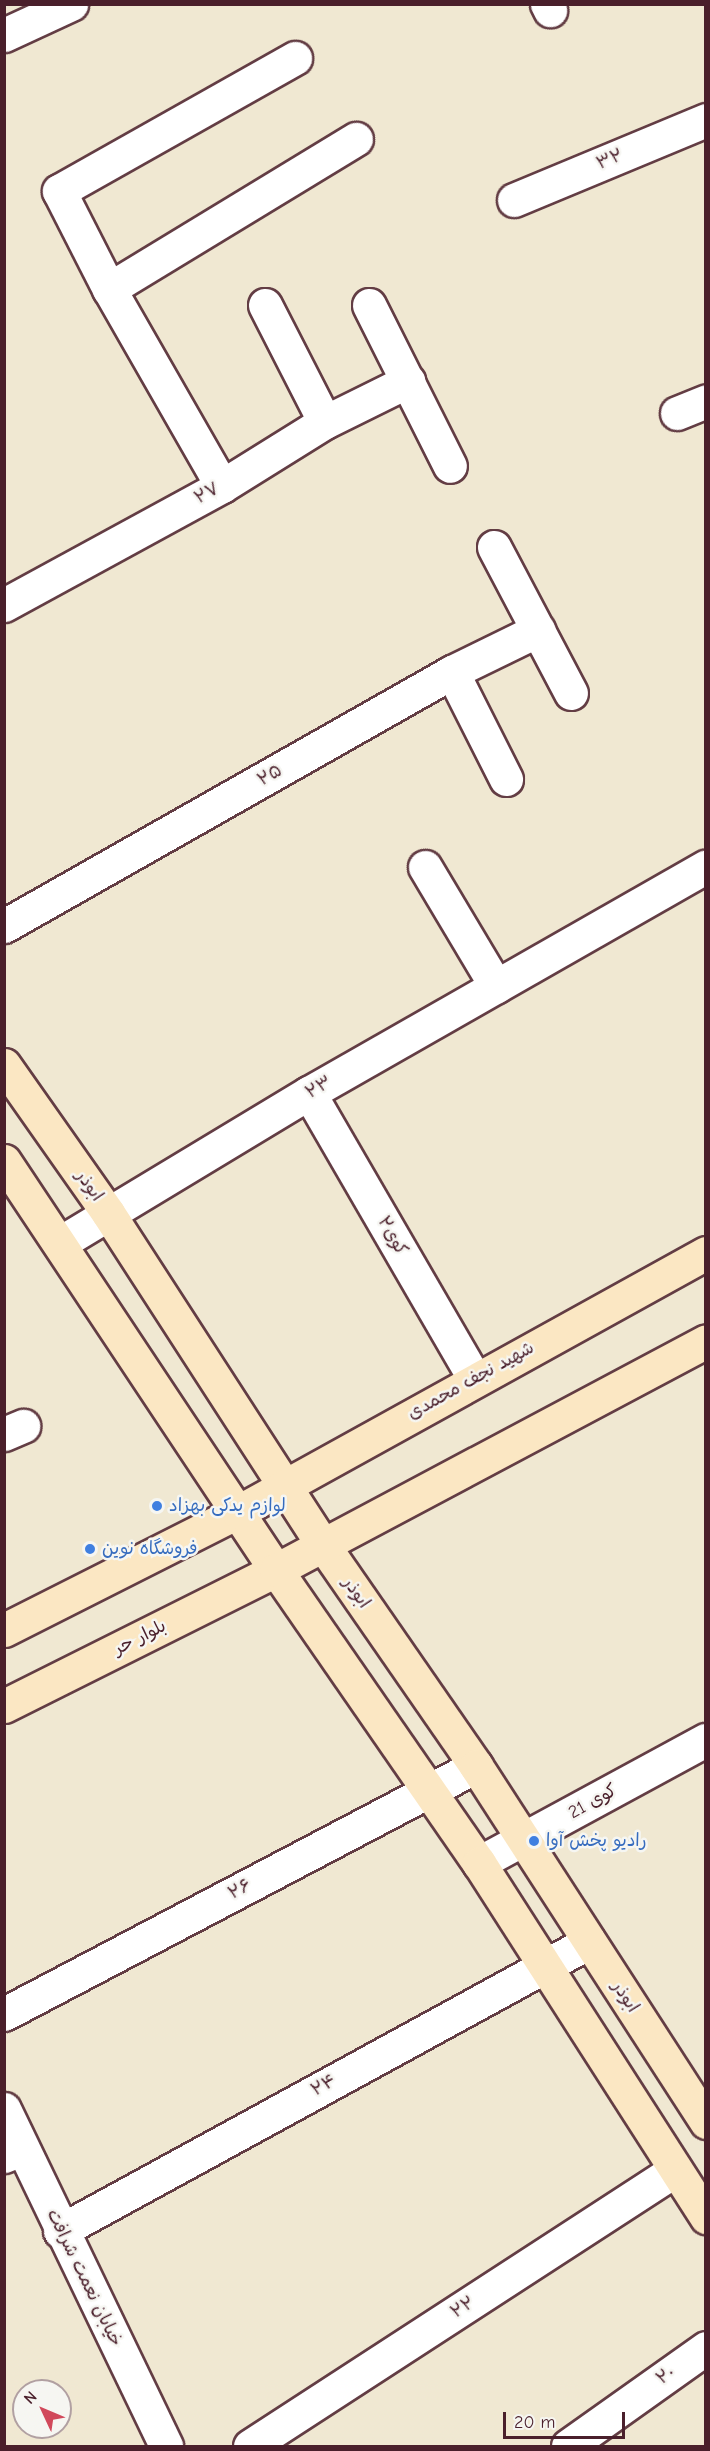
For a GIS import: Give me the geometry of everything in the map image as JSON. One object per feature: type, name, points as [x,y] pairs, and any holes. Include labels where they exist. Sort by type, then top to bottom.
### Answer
[{"type":"main road","name":"ابوذر","points":[[4,1065],[108,1213],[323,1545],[476,1766],[705,2122]]},
{"type":"main road","points":[[4,1161],[276,1570],[431,1790],[705,2217]]},
{"type":"main road","name":"شهید نجف محمدی","points":[[238,1512],[705,1253]]},
{"type":"main road","points":[[276,1570],[705,1341]]},
{"type":"main road","points":[[4,1630],[238,1512]]},
{"type":"main road","name":"بلوار حر","points":[[4,1706],[276,1570]]},
{"type":"street","points":[[4,35],[71,4]]},
{"type":"street","points":[[222,486],[109,289],[59,190],[295,58]]},
{"type":"street","name":"۳۲","points":[[514,200],[705,120]]},
{"type":"street","points":[[109,289],[356,139]]},
{"type":"street","points":[[265,305],[325,422]]},
{"type":"street","points":[[369,305],[450,466]]},
{"type":"street","name":"۲۷","points":[[4,605],[222,486],[325,422],[408,381]]},
{"type":"street","points":[[494,547],[572,693]]},
{"type":"street","name":"۲۵","points":[[4,926],[452,672],[538,630]]},
{"type":"street","points":[[452,672],[506,779]]},
{"type":"street","points":[[425,867],[496,986]]},
{"type":"street","name":"۲۳","points":[[60,1243],[309,1093],[705,867]]},
{"type":"street","name":"کوی۲","points":[[309,1093],[476,1379]]},
{"type":"street","name":"کوی 21","points":[[479,1863],[705,1740]]},
{"type":"street","name":"۲۶","points":[[4,2014],[476,1766]]},
{"type":"street","name":"۲۴","points":[[60,2231],[589,1942]]},
{"type":"street","name":"خیابان نعمت شرافت","points":[[4,2109],[13,2152],[60,2231],[166,2446]]},
{"type":"street","name":"۲۲","points":[[250,2446],[675,2170]]},
{"type":"street","name":"۲۰","points":[[568,2446],[705,2348]]},
{"type":"place","name":"لوازم یدکی بهزاد","points":[[157,1506]]},
{"type":"place","name":"فروشگاه نوین","points":[[90,1549]]},
{"type":"place","name":"رادیو پخش آوا","points":[[534,1841]]}]
